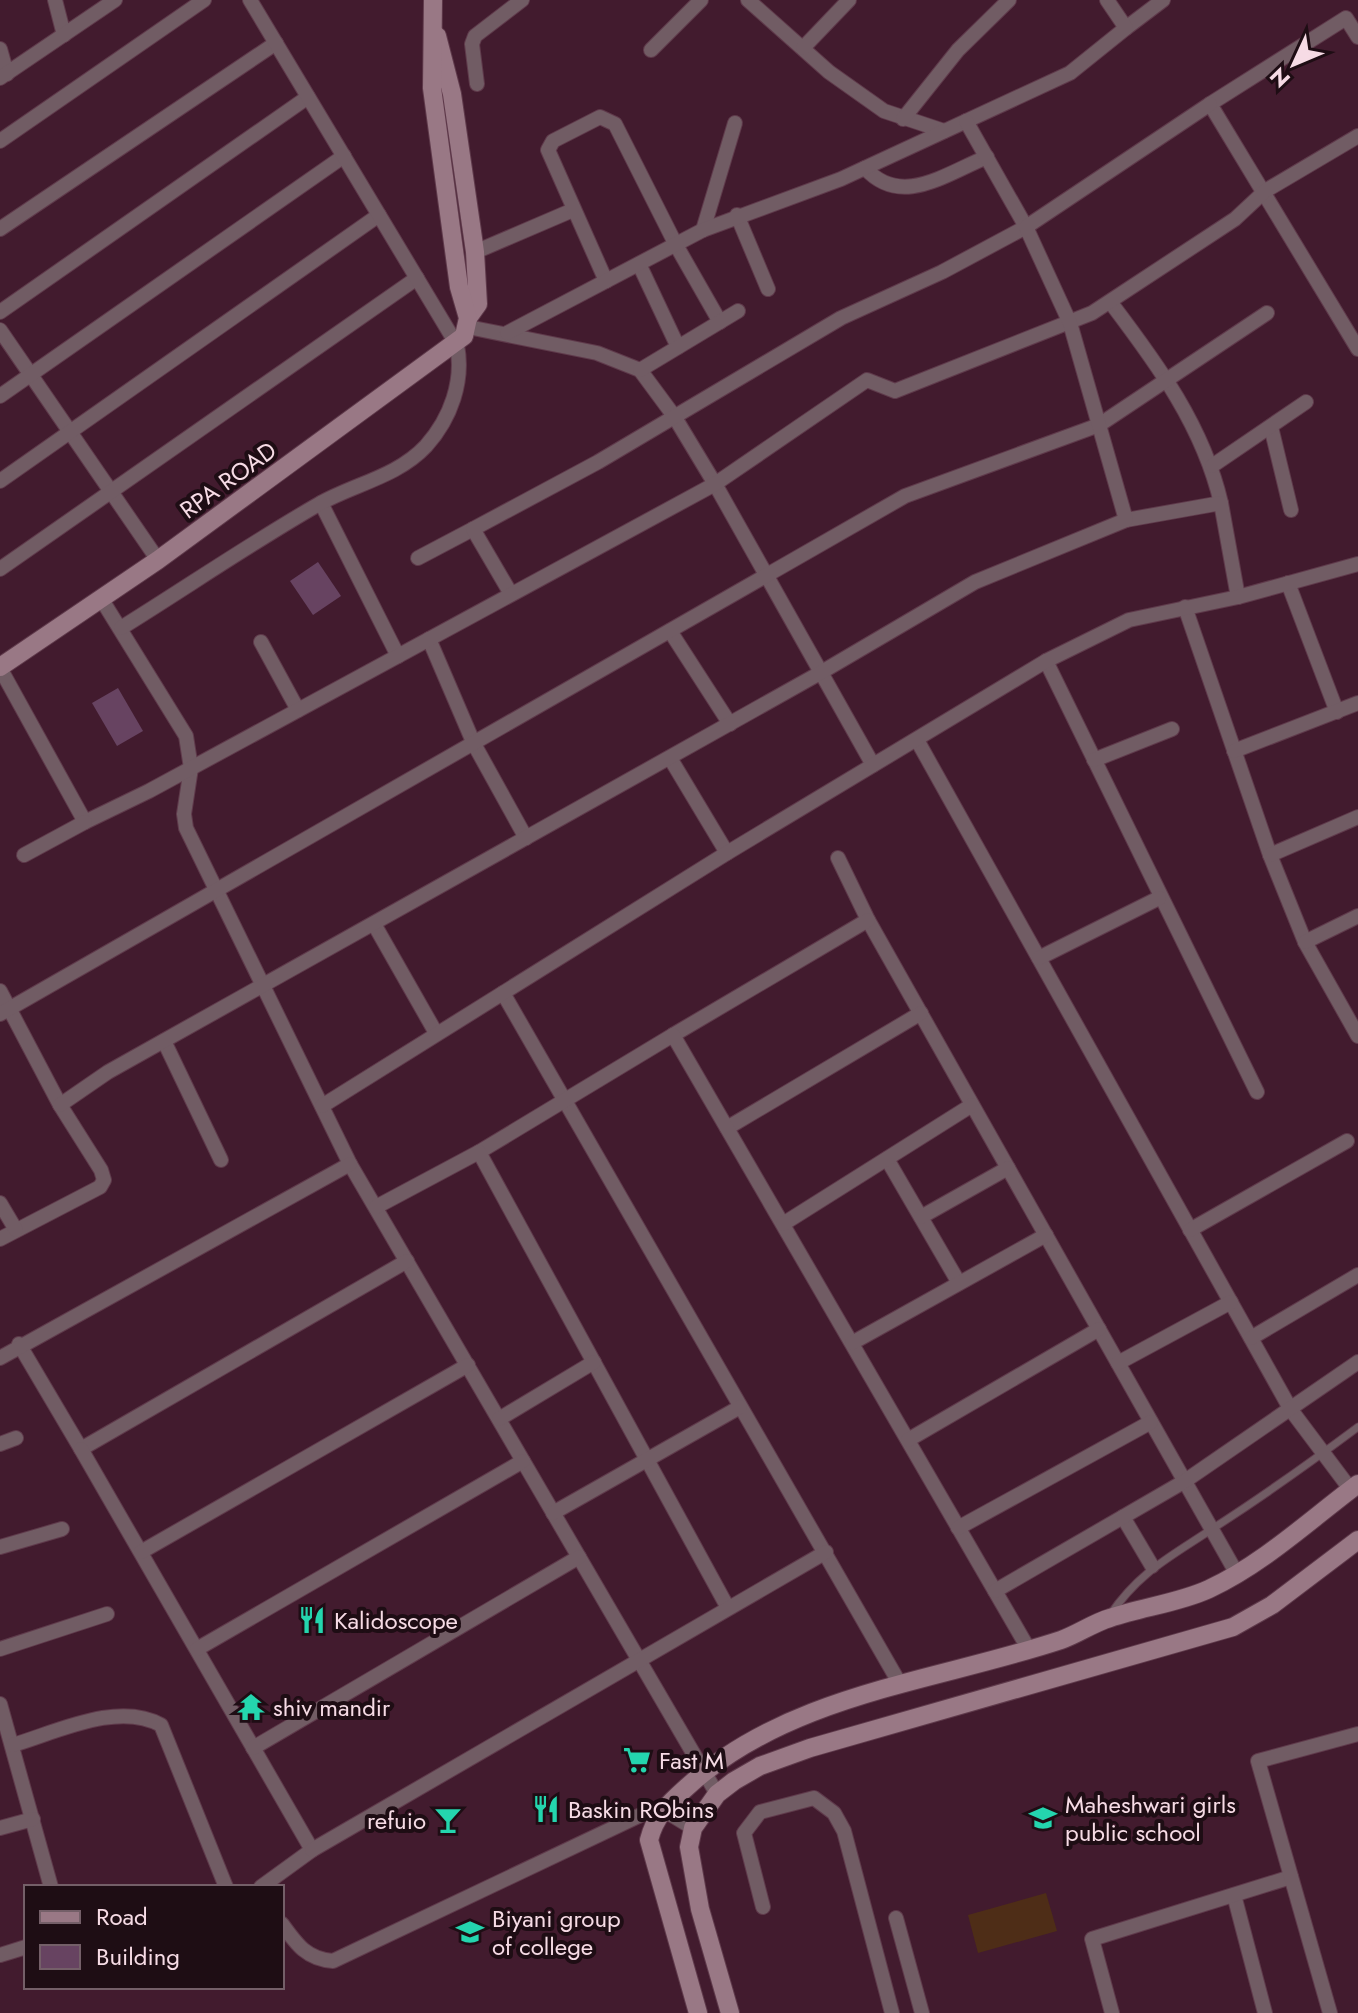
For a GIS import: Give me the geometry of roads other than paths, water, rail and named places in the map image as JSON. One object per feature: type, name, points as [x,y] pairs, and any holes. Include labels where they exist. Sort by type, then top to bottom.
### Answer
[{"type":"street","points":[[55,0],[64,35]]},
{"type":"street","points":[[0,49],[4,76],[115,0]]},
{"type":"street","points":[[0,141],[204,0]]},
{"type":"street","points":[[121,628],[321,503],[399,468],[428,443],[450,409],[461,371],[457,345],[250,0]]},
{"type":"street","name":"RPA ROAD","points":[[433,0],[432,88],[459,287],[468,322]]},
{"type":"street","points":[[477,84],[472,44],[475,36],[522,0]]},
{"type":"street","points":[[651,50],[701,0]]},
{"type":"street","points":[[748,0],[829,72],[884,111],[944,131]]},
{"type":"street","points":[[803,48],[849,0]]},
{"type":"street","points":[[903,119],[958,50],[1009,0]]},
{"type":"street","points":[[1107,0],[1126,28]]},
{"type":"street","points":[[507,333],[703,230],[865,168],[1070,73],[1163,0]]},
{"type":"street","points":[[418,558],[598,462],[841,318],[942,272],[1026,227],[1346,18],[1358,37]]},
{"type":"street","name":"RPA ROAD","points":[[0,668],[102,600],[457,345],[478,304],[475,252],[452,94],[435,30]]},
{"type":"street","points":[[0,229],[276,43]]},
{"type":"street","points":[[0,312],[308,97]]},
{"type":"street","points":[[1210,104],[1358,349]]},
{"type":"street","points":[[606,281],[548,150],[553,141],[600,117],[608,117],[615,124],[676,245],[720,322]]},
{"type":"street","points":[[966,121],[1026,227],[1070,323],[1126,520]]},
{"type":"street","points":[[703,230],[735,123]]},
{"type":"street","points":[[24,855],[715,484],[867,380],[895,391],[1070,323],[1111,303],[1235,219],[1265,191],[1358,136]]},
{"type":"street","points":[[0,396],[344,156]]},
{"type":"street","points":[[865,168],[888,187],[903,189],[923,184],[987,157]]},
{"type":"street","points":[[475,252],[573,210]]},
{"type":"street","points":[[0,481],[379,215]]},
{"type":"street","points":[[737,215],[768,289]]},
{"type":"street","points":[[639,264],[678,347]]},
{"type":"street","points":[[0,569],[417,278]]},
{"type":"street","points":[[1111,303],[1169,380],[1212,466],[1238,597]]},
{"type":"street","points":[[640,370],[738,311]]},
{"type":"street","points":[[4,1011],[905,496],[1099,425],[1267,313]]},
{"type":"street","points":[[468,322],[597,353],[640,370],[674,416],[715,484],[873,765]]},
{"type":"street","points":[[0,330],[158,560]]},
{"type":"street","points":[[1212,466],[1306,402]]},
{"type":"street","points":[[1271,427],[1291,510]]},
{"type":"street","points":[[321,503],[398,656]]},
{"type":"street","points":[[60,1105],[108,1072],[670,758],[975,582],[1126,520],[1221,503]]},
{"type":"street","points":[[473,529],[511,594]]},
{"type":"street","points":[[322,1106],[727,853],[1046,661],[1129,620],[1238,597],[1358,564]]},
{"type":"street","points":[[1288,583],[1337,712]]},
{"type":"street","points":[[102,600],[186,736],[191,768],[184,814],[186,828],[350,1164],[717,1794]]},
{"type":"street","points":[[1185,607],[1270,855],[1305,942],[1358,1036]]},
{"type":"street","points":[[670,631],[730,724]]},
{"type":"street","points":[[429,639],[474,744],[526,838]]},
{"type":"street","points":[[261,642],[298,710]]},
{"type":"street","points":[[1046,661],[1159,898],[1257,1092]]},
{"type":"street","points":[[0,668],[85,822]]},
{"type":"street","points":[[1234,751],[1358,703]]},
{"type":"street","points":[[1094,760],[1172,729]]},
{"type":"street","points":[[698,2013],[649,1840],[653,1823],[662,1809],[704,1771],[783,1722],[900,1684],[1062,1639],[1107,1619],[1207,1590],[1237,1574],[1354,1487],[1323,1453],[1291,1410],[917,740]]},
{"type":"street","points":[[670,758],[727,853]]},
{"type":"street","points":[[1270,855],[1358,817]]},
{"type":"street","points":[[838,858],[868,920],[1237,1574]]},
{"type":"street","points":[[1039,958],[1159,898]]},
{"type":"street","points":[[1305,942],[1358,916]]},
{"type":"street","points":[[376,1207],[567,1102],[673,1035],[868,920]]},
{"type":"street","points":[[374,924],[436,1033]]},
{"type":"street","points":[[0,991],[4,1011],[101,1170],[104,1180],[100,1187],[0,1239]]},
{"type":"street","points":[[503,993],[900,1684]]},
{"type":"street","points":[[727,1128],[921,1013]]},
{"type":"street","points":[[673,1035],[1028,1648]]},
{"type":"street","points":[[164,1041],[221,1160]]},
{"type":"street","points":[[783,1224],[972,1105]]},
{"type":"street","points":[[1190,1230],[1347,1141]]},
{"type":"street","points":[[479,1152],[728,1608]]},
{"type":"street","points":[[887,1159],[959,1283]]},
{"type":"street","points":[[0,1358],[19,1344],[350,1164]]},
{"type":"street","points":[[921,1217],[1008,1168]]},
{"type":"street","points":[[0,1203],[16,1230]]},
{"type":"street","points":[[852,1343],[1046,1235]]},
{"type":"street","points":[[81,1449],[407,1261]]},
{"type":"street","points":[[1251,1338],[1358,1275]]},
{"type":"street","points":[[1118,1363],[1231,1302]]},
{"type":"street","points":[[908,1440],[1099,1329]]},
{"type":"street","points":[[19,1344],[312,1850]]},
{"type":"street","points":[[499,1419],[594,1362]]},
{"type":"street","points":[[995,1591],[1185,1481],[1358,1362]]},
{"type":"street","points":[[141,1552],[468,1365]]},
{"type":"street","points":[[553,1513],[740,1407]]},
{"type":"street","points":[[958,1528],[1151,1422]]},
{"type":"street","points":[[0,1444],[16,1438]]},
{"type":"street","points":[[197,1649],[523,1461]]},
{"type":"street","points":[[1123,1517],[1152,1566]]},
{"type":"street","points":[[0,1547],[62,1529]]},
{"type":"street","points":[[730,2013],[700,1909],[689,1847],[693,1828],[717,1794],[760,1766],[810,1748],[1233,1627],[1272,1605],[1358,1540]]},
{"type":"street","points":[[264,1885],[312,1850],[826,1552]]},
{"type":"street","points":[[253,1748],[579,1557]]},
{"type":"street","points":[[0,1649],[107,1614]]},
{"type":"street","points":[[0,1704],[50,1885]]},
{"type":"street","points":[[13,1745],[113,1716],[135,1714],[161,1725],[225,1885]]},
{"type":"street","points":[[1330,2013],[1258,1761],[1358,1734]]},
{"type":"street","points":[[763,1907],[744,1833],[760,1812],[814,1798],[834,1813],[844,1831],[892,2013]]},
{"type":"street","points":[[284,1927],[298,1946],[314,1960],[333,1961],[623,1821],[662,1809],[693,1828]]},
{"type":"street","points":[[0,1828],[33,1819]]},
{"type":"street","points":[[1112,2013],[1092,1939],[1291,1877]]},
{"type":"street","points":[[1234,1895],[1265,2013]]},
{"type":"street","points":[[896,1918],[922,2013]]},
{"type":"street","points":[[0,1955],[24,1948]]},
{"type":"lane","points":[[1107,1619],[1126,1591],[1152,1566],[1212,1529],[1358,1427]]},
{"type":"place","name":"Kalidoscope","points":[[312,1620]]},
{"type":"place","name":"shiv mandir","points":[[251,1707]]},
{"type":"place","name":"Fast M","points":[[637,1760]]},
{"type":"place","name":"Baskin RObins","points":[[546,1809]]},
{"type":"place","name":"Maheshwari girls public school","points":[[1043,1818]]},
{"type":"place","name":"refuio","points":[[448,1820]]},
{"type":"place","name":"Biyani group of college","points":[[470,1932]]}]
